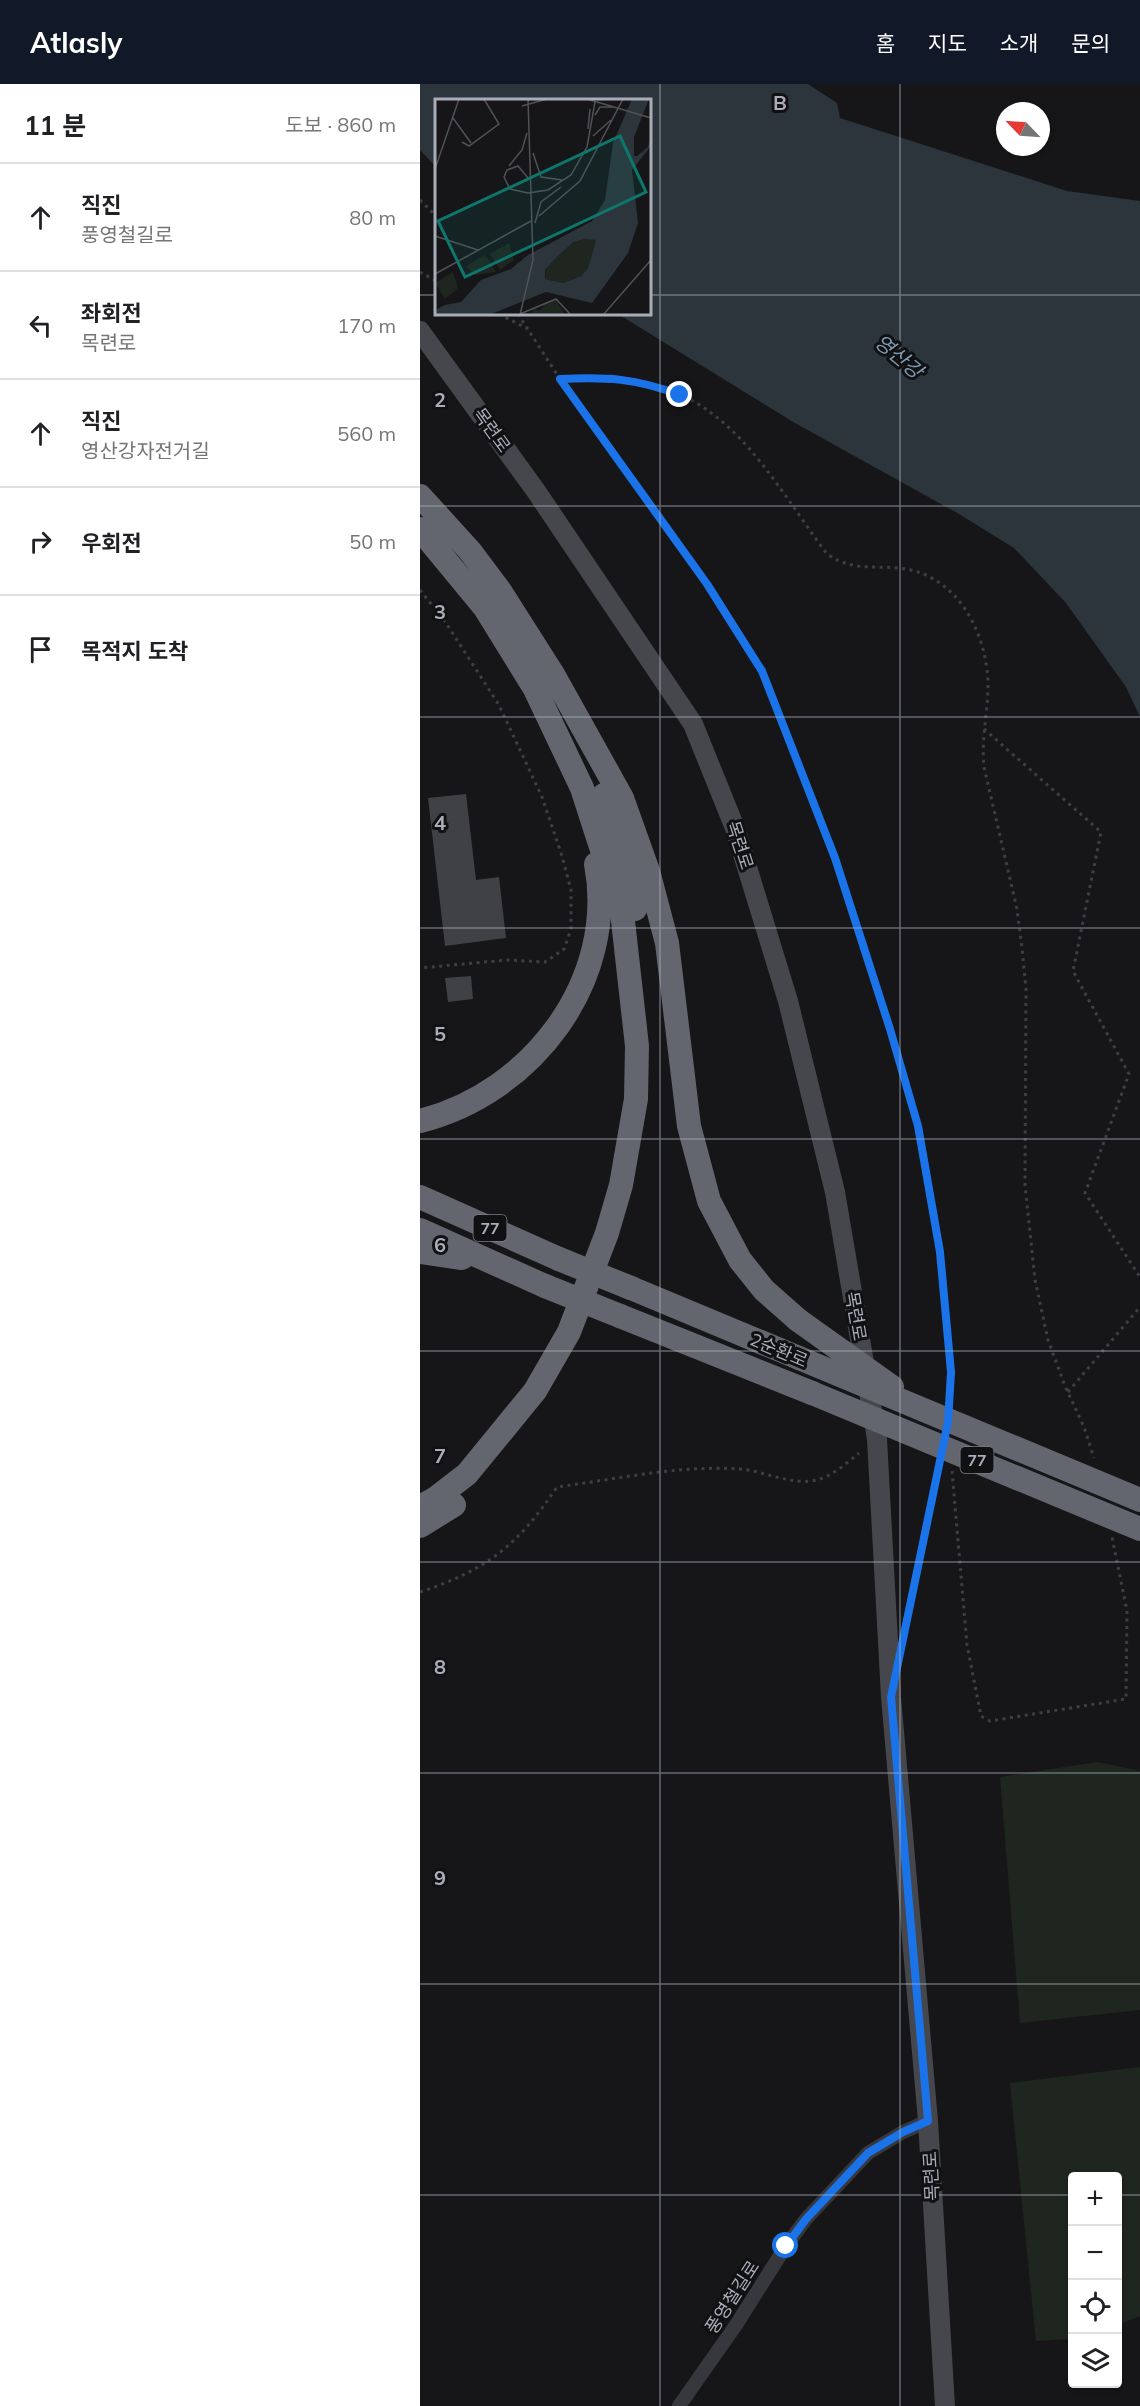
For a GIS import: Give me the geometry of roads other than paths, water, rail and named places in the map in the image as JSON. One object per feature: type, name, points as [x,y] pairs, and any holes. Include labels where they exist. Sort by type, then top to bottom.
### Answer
[{"type":"highway","points":[[420,496],[470,550],[500,591],[554,676],[587,739],[622,798],[648,871],[667,943],[689,1126],[709,1202],[740,1260],[764,1290],[798,1320],[923,1410]]},
{"type":"highway","points":[[420,530],[485,608],[535,688],[582,788],[622,912],[637,1046],[636,1098],[621,1185],[607,1233],[569,1332],[535,1391],[467,1474],[436,1498],[420,1507]]},
{"type":"highway","points":[[420,1526],[448,1510],[478,1484],[540,1408],[586,1327],[631,1205],[640,1165],[650,1065],[649,1020],[643,955],[626,866],[587,739]]},
{"type":"highway","points":[[420,1121],[462,1107],[530,1061],[573,1004],[588,966],[596,935],[600,885],[582,788]]},
{"type":"highway","name":"2순환로","points":[[420,1197],[559,1259],[1140,1500]]},
{"type":"highway","name":"2순환로","points":[[420,1230],[545,1286],[813,1393],[1140,1529]]},
{"type":"highway","points":[[420,1252],[490,1262]]},
{"type":"street","name":"목련로","points":[[420,331],[536,491],[693,724],[735,828],[788,1001],[830,1170],[877,1439],[891,1697],[928,2121],[945,2406]]},
{"type":"street","name":"풍영철길로","points":[[680,2406],[806,2219],[868,2153],[903,2132],[928,2121]]},
{"type":"water","name":"영산강","points":[[420,84],[808,84],[837,103],[840,118],[1067,191],[1140,201],[1140,717],[1126,687],[1066,603],[1014,548],[959,514],[795,423],[620,315],[651,315],[651,99],[435,99],[435,166],[420,150]]}]
